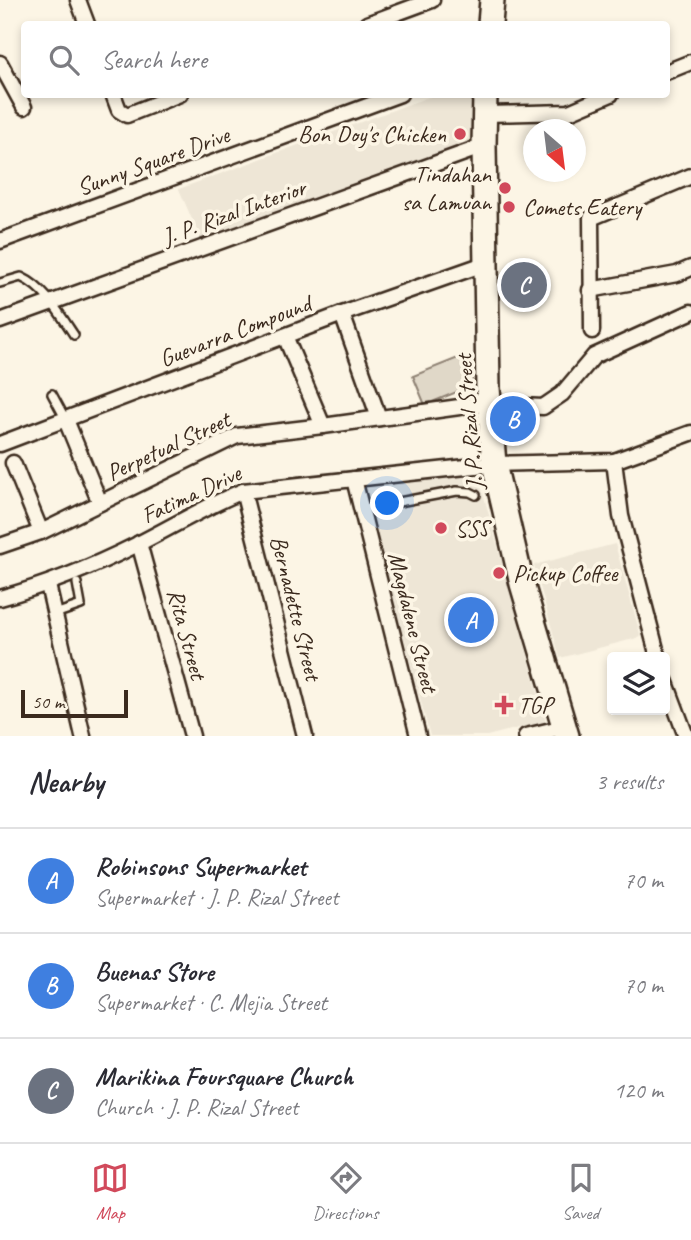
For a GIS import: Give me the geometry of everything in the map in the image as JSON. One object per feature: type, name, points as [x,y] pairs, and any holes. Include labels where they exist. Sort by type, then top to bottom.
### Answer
[{"type":"main road","points":[[490,21],[492,0]]},
{"type":"main road","name":"J. P. Rizal Street","points":[[485,104],[490,405],[494,464],[522,584],[566,731]]},
{"type":"street","points":[[78,0],[86,21]]},
{"type":"street","points":[[375,21],[432,0]]},
{"type":"street","points":[[670,71],[691,62]]},
{"type":"street","points":[[0,63],[24,107]]},
{"type":"street","points":[[115,98],[122,113],[127,115],[170,98]]},
{"type":"street","name":"Sunny Square Drive","points":[[0,240],[389,98]]},
{"type":"street","points":[[485,104],[569,112],[602,98]]},
{"type":"street","name":"J. P. Rizal Interior","points":[[0,321],[484,146]]},
{"type":"street","points":[[592,331],[591,218],[691,176]]},
{"type":"street","name":"Guevarra Compound","points":[[0,444],[342,314],[487,263]]},
{"type":"street","points":[[590,290],[651,279],[691,268]]},
{"type":"street","name":"Perpetual Street","points":[[0,546],[41,532],[237,436],[490,405],[543,407],[562,394],[594,356],[691,312]]},
{"type":"street","points":[[342,314],[379,418]]},
{"type":"street","points":[[285,336],[323,426]]},
{"type":"street","points":[[66,419],[100,503]]},
{"type":"street","name":"Fatima Drive","points":[[0,598],[48,585],[139,543],[209,505],[243,491],[494,464],[614,461],[691,433]]},
{"type":"street","points":[[614,461],[621,516],[657,652]]},
{"type":"street","points":[[13,463],[41,532]]},
{"type":"street","name":"Magdalene Street","points":[[354,479],[418,736]]},
{"type":"street","name":"Bernadette Street","points":[[243,491],[304,736]]},
{"type":"street","name":"Rita Street","points":[[139,543],[191,736]]},
{"type":"street","points":[[48,585],[83,736]]},
{"type":"street","points":[[670,693],[686,736]]},
{"type":"street","points":[[526,736],[566,731]]},
{"type":"lane","points":[[0,283],[21,277],[27,280],[52,303],[74,335]]},
{"type":"lane","points":[[52,394],[66,419]]},
{"type":"lane","points":[[362,509],[457,491],[476,495]]},
{"type":"lane","points":[[55,614],[81,605],[77,583]]},
{"type":"shaded area","points":[[426,98],[473,98],[473,143],[203,245],[179,189]]},
{"type":"shaded area","points":[[463,356],[474,385],[425,405],[413,376]]},
{"type":"shaded area","points":[[478,475],[546,721],[487,736],[430,736],[363,485]]},
{"type":"shaded area","points":[[615,544],[641,637],[560,658],[534,565]]},
{"type":"place","name":"Bon Doy's Chicken","points":[[460,134]]},
{"type":"place","name":"Tindahan sa Lamuan","points":[[505,188]]},
{"type":"place","name":"Comets Eatery","points":[[509,207]]},
{"type":"place","name":"Marikina Foursquare Church","points":[[524,285]]},
{"type":"place","name":"Buenas Store","points":[[513,419]]},
{"type":"place","name":"SSS","points":[[441,528]]},
{"type":"place","name":"Pickup Coffee","points":[[499,573]]},
{"type":"place","name":"Robinsons Supermarket","points":[[471,620]]},
{"type":"place","name":"TGP","points":[[504,705]]}]
